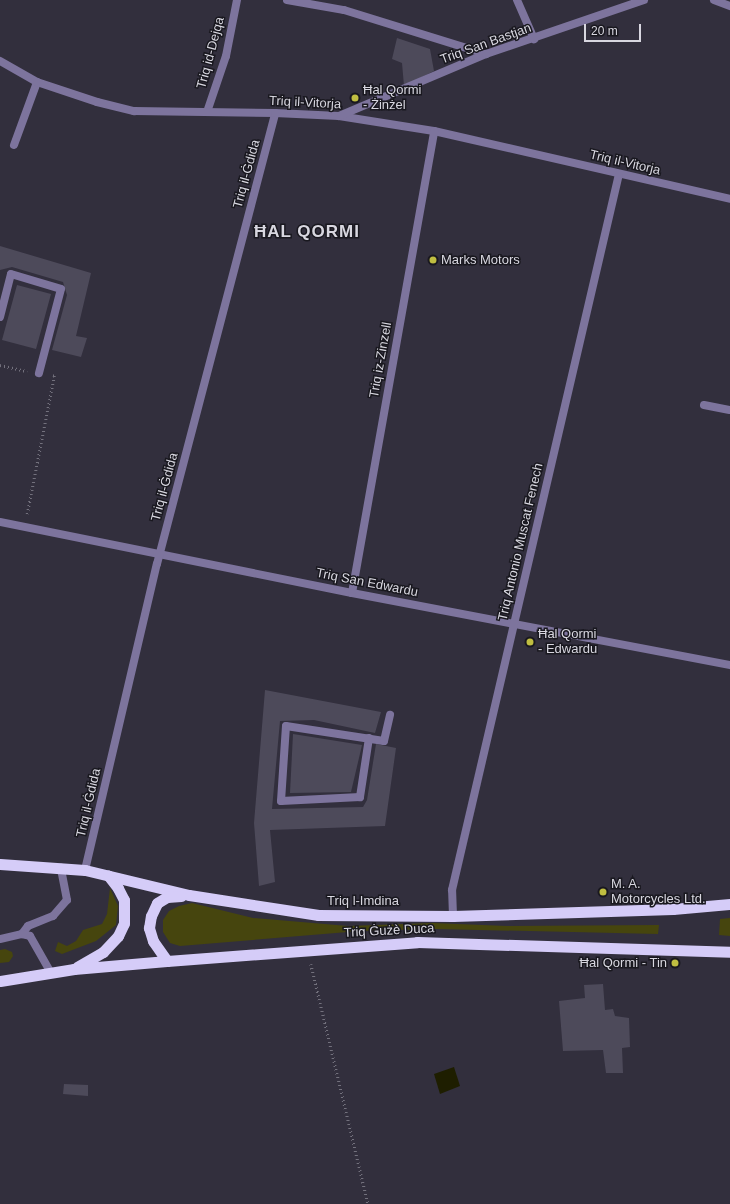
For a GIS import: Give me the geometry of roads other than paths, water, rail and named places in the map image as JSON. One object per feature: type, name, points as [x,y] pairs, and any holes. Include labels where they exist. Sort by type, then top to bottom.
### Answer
[{"type":"highway","name":"Triq l-Imdina","points":[[0,864],[85,870],[189,895],[318,915],[453,916],[673,909],[730,904]]},
{"type":"highway","points":[[74,970],[103,952],[118,936],[124,923],[124,900],[118,888],[108,875]]},
{"type":"highway","points":[[167,960],[153,941],[149,928],[151,916],[157,904],[167,897],[189,895]]},
{"type":"highway","name":"Triq Ġużè Duca","points":[[0,981],[74,970],[167,960],[417,942],[730,952]]},
{"type":"street","name":"Triq id-Dejqa","points":[[207,112],[226,56],[237,0]]},
{"type":"street","points":[[288,0],[344,10],[486,54]]},
{"type":"street","points":[[517,0],[534,39]]},
{"type":"street","name":"Triq San Bastjan","points":[[339,116],[486,54],[534,39],[644,0]]},
{"type":"street","points":[[714,0],[730,6]]},
{"type":"street","name":"Triq il-Vitorja","points":[[0,61],[37,82],[97,102],[134,110],[339,116],[434,131],[730,199]]},
{"type":"street","points":[[14,145],[37,82]]},
{"type":"street","name":"Triq il-Ġdida","points":[[85,870],[159,555],[275,113]]},
{"type":"street","name":"Triq iz-Zinzell","points":[[352,593],[434,131]]},
{"type":"street","name":"Triq Antonio Muscat Fenech","points":[[453,916],[452,890],[619,174]]},
{"type":"street","points":[[0,317],[11,274],[61,289],[39,373]]},
{"type":"street","points":[[704,405],[730,410]]},
{"type":"street","name":"Triq San Edwardu","points":[[0,522],[352,593],[730,665]]},
{"type":"street","points":[[369,738],[360,797],[281,801],[286,726],[369,738],[384,741],[390,715]]},
{"type":"street","points":[[22,934],[28,926],[53,916],[67,900],[61,868]]},
{"type":"street","points":[[0,939],[22,934],[30,936],[51,973]]},
{"type":"place","name":"Ħal Qormi - Żinżel","points":[[355,98]]},
{"type":"place","name":"Marks Motors","points":[[433,260]]},
{"type":"place","name":"Ħal Qormi - Edwardu","points":[[530,642]]},
{"type":"place","name":"M. A. Motorcycles Ltd.","points":[[603,892]]},
{"type":"place","name":"Ħal Qormi - Tin","points":[[675,963]]},
{"type":"district","name":"ĦAL QORMI","points":[[307,232]]}]
